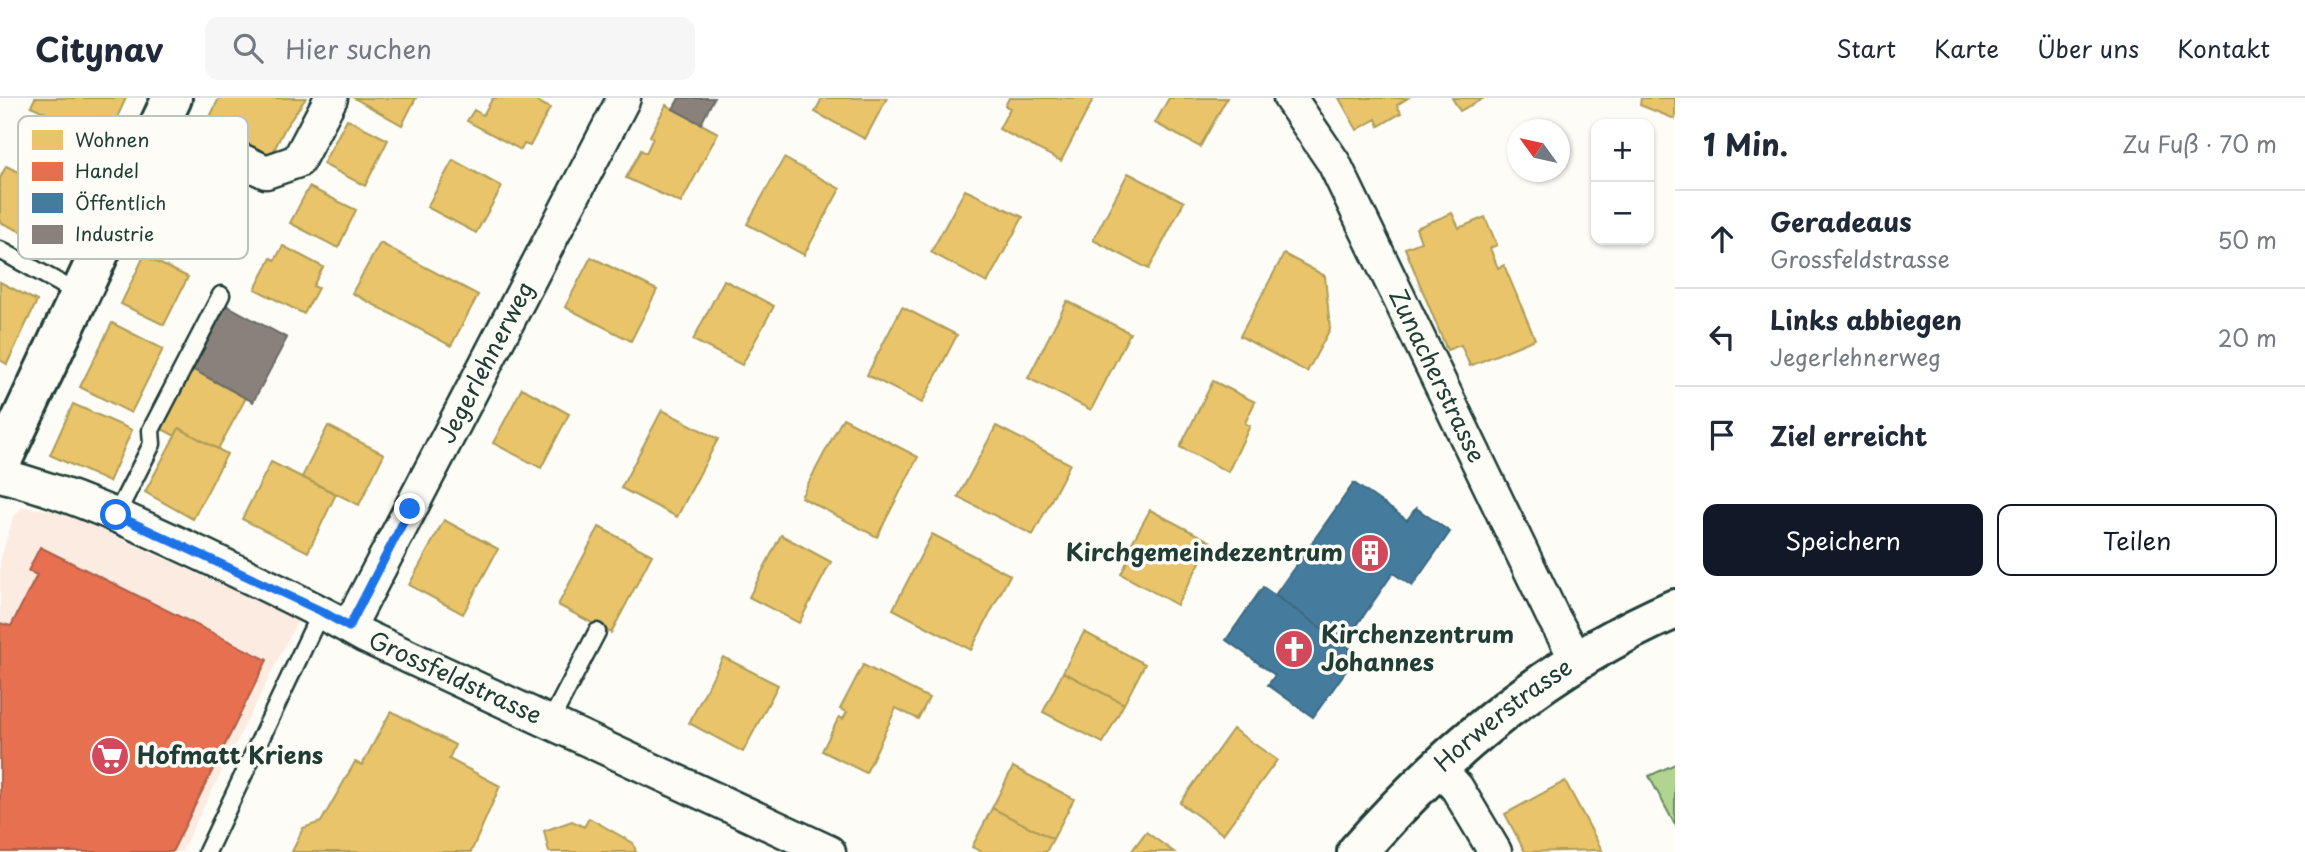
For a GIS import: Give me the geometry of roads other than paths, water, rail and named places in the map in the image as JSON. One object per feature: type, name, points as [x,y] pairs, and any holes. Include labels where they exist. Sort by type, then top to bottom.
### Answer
[{"type":"street","points":[[248,161],[266,172],[298,161],[331,98]]},
{"type":"street","name":"Jegerlehnerweg","points":[[349,627],[624,98]]},
{"type":"street","name":"Zunacherstrasse","points":[[1290,98],[1334,163],[1552,615],[1576,658]]},
{"type":"street","points":[[0,465],[15,418],[98,259]]},
{"type":"street","name":"Grossfeldstrasse","points":[[0,475],[116,515],[830,852]]},
{"type":"street","name":"Horwerstrasse","points":[[1357,852],[1437,766],[1510,706],[1576,658],[1675,609]]},
{"type":"street","points":[[1437,766],[1457,788],[1495,852]]},
{"type":"lane","points":[[0,250],[81,295]]},
{"type":"lane","points":[[116,515],[152,444],[151,430],[221,295]]},
{"type":"lane","points":[[207,852],[321,611]]},
{"type":"lane","points":[[550,722],[597,632]]},
{"type":"place","name":"Kirchgemeindezentrum","points":[[1370,553]]},
{"type":"place","name":"Kirchenzentrum Johannes","points":[[1294,649]]},
{"type":"place","name":"Hofmatt Kriens","points":[[110,756]]}]
